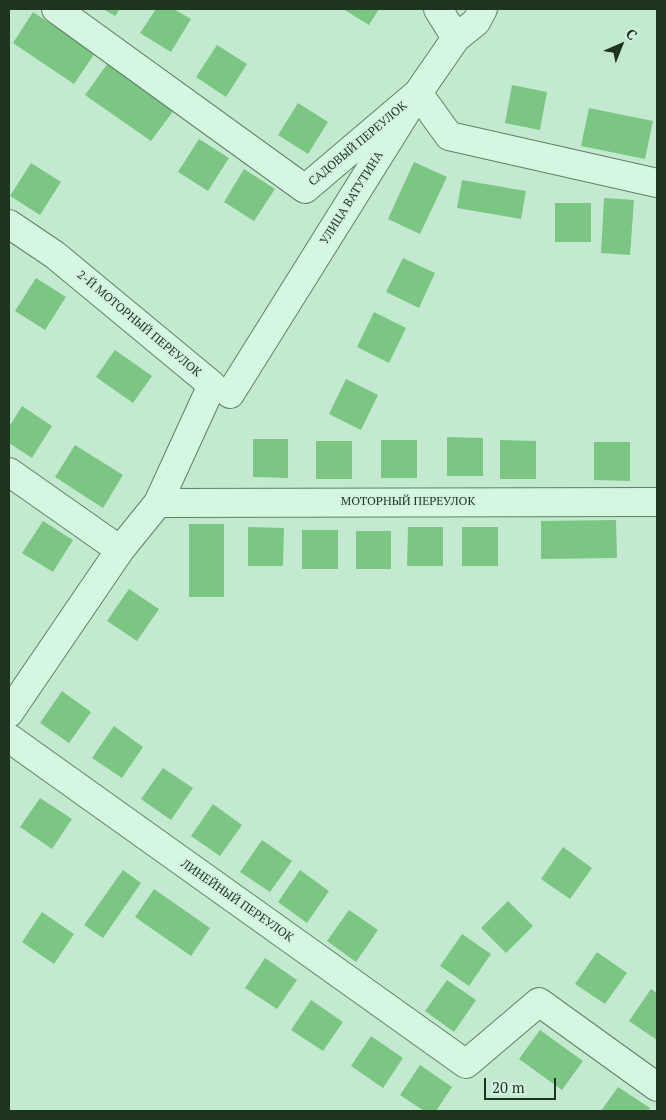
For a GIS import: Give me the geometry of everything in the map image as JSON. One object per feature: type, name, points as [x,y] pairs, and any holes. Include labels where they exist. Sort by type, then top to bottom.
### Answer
[{"type":"street","name":"САДОВЫЙ ПЕРЕУЛОК","points":[[56,9],[305,189],[418,93],[449,136],[657,183]]},
{"type":"street","points":[[438,9],[456,38]]},
{"type":"street","name":"УЛИЦА ВАТУТИНА","points":[[230,394],[418,93],[456,38],[476,22],[483,9]]},
{"type":"street","name":"2-Й МОТОРНЫЙ ПЕРЕУЛОК","points":[[9,224],[54,255],[212,385],[158,503]]},
{"type":"street","points":[[9,472],[120,550]]},
{"type":"street","name":"МОТОРНЫЙ ПЕРЕУЛОК","points":[[158,503],[657,502]]},
{"type":"street","points":[[9,713],[120,550],[158,503]]},
{"type":"street","name":"ЛИНЕЙНЫЙ ПЕРЕУЛОК","points":[[9,738],[466,1064],[539,1002],[657,1087]]},
{"type":"building","points":[[103,9],[120,9],[115,16]]},
{"type":"building","points":[[156,9],[174,9],[191,19],[171,52],[140,33]]},
{"type":"building","points":[[343,9],[379,9],[369,25]]},
{"type":"building","points":[[33,12],[95,53],[74,84],[13,43]]},
{"type":"building","points":[[217,45],[247,64],[226,97],[196,77]]},
{"type":"building","points":[[108,63],[174,110],[151,141],[85,95]]},
{"type":"building","points":[[512,85],[547,92],[540,130],[505,123]]},
{"type":"building","points":[[298,103],[328,122],[308,154],[278,135]]},
{"type":"building","points":[[589,108],[653,121],[645,159],[581,146]]},
{"type":"building","points":[[199,139],[229,158],[208,191],[178,172]]},
{"type":"building","points":[[414,162],[447,177],[420,234],[388,219]]},
{"type":"building","points":[[31,163],[61,182],[40,215],[10,196]]},
{"type":"building","points":[[244,169],[275,189],[254,221],[224,202]]},
{"type":"building","points":[[462,180],[526,191],[521,219],[457,208]]},
{"type":"building","points":[[604,198],[634,200],[630,255],[601,253]]},
{"type":"building","points":[[555,203],[591,203],[591,242],[555,242]]},
{"type":"building","points":[[403,258],[435,273],[419,308],[386,292]]},
{"type":"building","points":[[36,278],[66,297],[45,330],[15,311]]},
{"type":"building","points":[[374,312],[406,328],[389,363],[357,347]]},
{"type":"building","points":[[115,350],[152,376],[133,403],[96,377]]},
{"type":"building","points":[[346,379],[378,395],[361,430],[329,414]]},
{"type":"building","points":[[22,406],[52,426],[32,458],[9,443],[9,427]]},
{"type":"building","points":[[447,437],[483,438],[483,476],[447,476]]},
{"type":"building","points":[[253,439],[288,439],[288,478],[253,477]]},
{"type":"building","points":[[381,440],[417,440],[417,478],[381,478]]},
{"type":"building","points":[[500,440],[536,441],[536,479],[500,479]]},
{"type":"building","points":[[316,441],[352,441],[352,479],[316,479]]},
{"type":"building","points":[[594,442],[630,442],[630,481],[594,480]]},
{"type":"building","points":[[75,445],[123,475],[103,508],[55,477]]},
{"type":"building","points":[[616,520],[617,558],[541,559],[541,521]]},
{"type":"building","points":[[43,521],[73,540],[53,572],[22,553]]},
{"type":"building","points":[[189,524],[224,524],[224,597],[189,597]]},
{"type":"building","points":[[248,527],[284,528],[283,566],[248,566]]},
{"type":"building","points":[[408,527],[443,527],[443,566],[407,566]]},
{"type":"building","points":[[462,527],[498,527],[498,566],[462,566]]},
{"type":"building","points":[[302,530],[338,530],[338,569],[302,569]]},
{"type":"building","points":[[356,531],[391,531],[391,569],[356,569]]},
{"type":"building","points":[[129,589],[159,609],[137,641],[107,621]]},
{"type":"building","points":[[62,691],[91,712],[69,743],[40,723]]},
{"type":"building","points":[[114,726],[143,747],[122,778],[92,758]]},
{"type":"building","points":[[163,768],[193,788],[171,820],[141,799]]},
{"type":"building","points":[[40,798],[72,819],[52,849],[20,827]]},
{"type":"building","points":[[213,804],[242,825],[220,856],[191,836]]},
{"type":"building","points":[[262,840],[292,861],[270,892],[240,872]]},
{"type":"building","points":[[563,847],[592,868],[570,899],[541,879]]},
{"type":"building","points":[[123,870],[141,883],[103,938],[84,925]]},
{"type":"building","points":[[300,870],[329,891],[307,923],[278,902]]},
{"type":"building","points":[[154,889],[210,928],[191,956],[135,917]]},
{"type":"building","points":[[508,901],[533,926],[506,953],[481,928]]},
{"type":"building","points":[[349,910],[378,930],[356,962],[327,941]]},
{"type":"building","points":[[42,912],[74,934],[54,964],[22,942]]},
{"type":"building","points":[[462,934],[491,954],[469,986],[440,966]]},
{"type":"building","points":[[597,952],[627,973],[605,1004],[575,984]]},
{"type":"building","points":[[265,958],[297,980],[277,1009],[245,988]]},
{"type":"building","points":[[447,980],[476,1000],[454,1032],[425,1011]]},
{"type":"building","points":[[651,989],[657,993],[657,1040],[629,1021]]},
{"type":"building","points":[[311,1000],[343,1022],[323,1051],[291,1030]]},
{"type":"building","points":[[540,1030],[583,1061],[562,1090],[519,1059]]},
{"type":"building","points":[[371,1036],[403,1058],[383,1088],[351,1066]]},
{"type":"building","points":[[420,1065],[452,1087],[436,1111],[424,1111],[400,1095]]},
{"type":"building","points":[[618,1087],[650,1108],[648,1111],[601,1111]]}]
